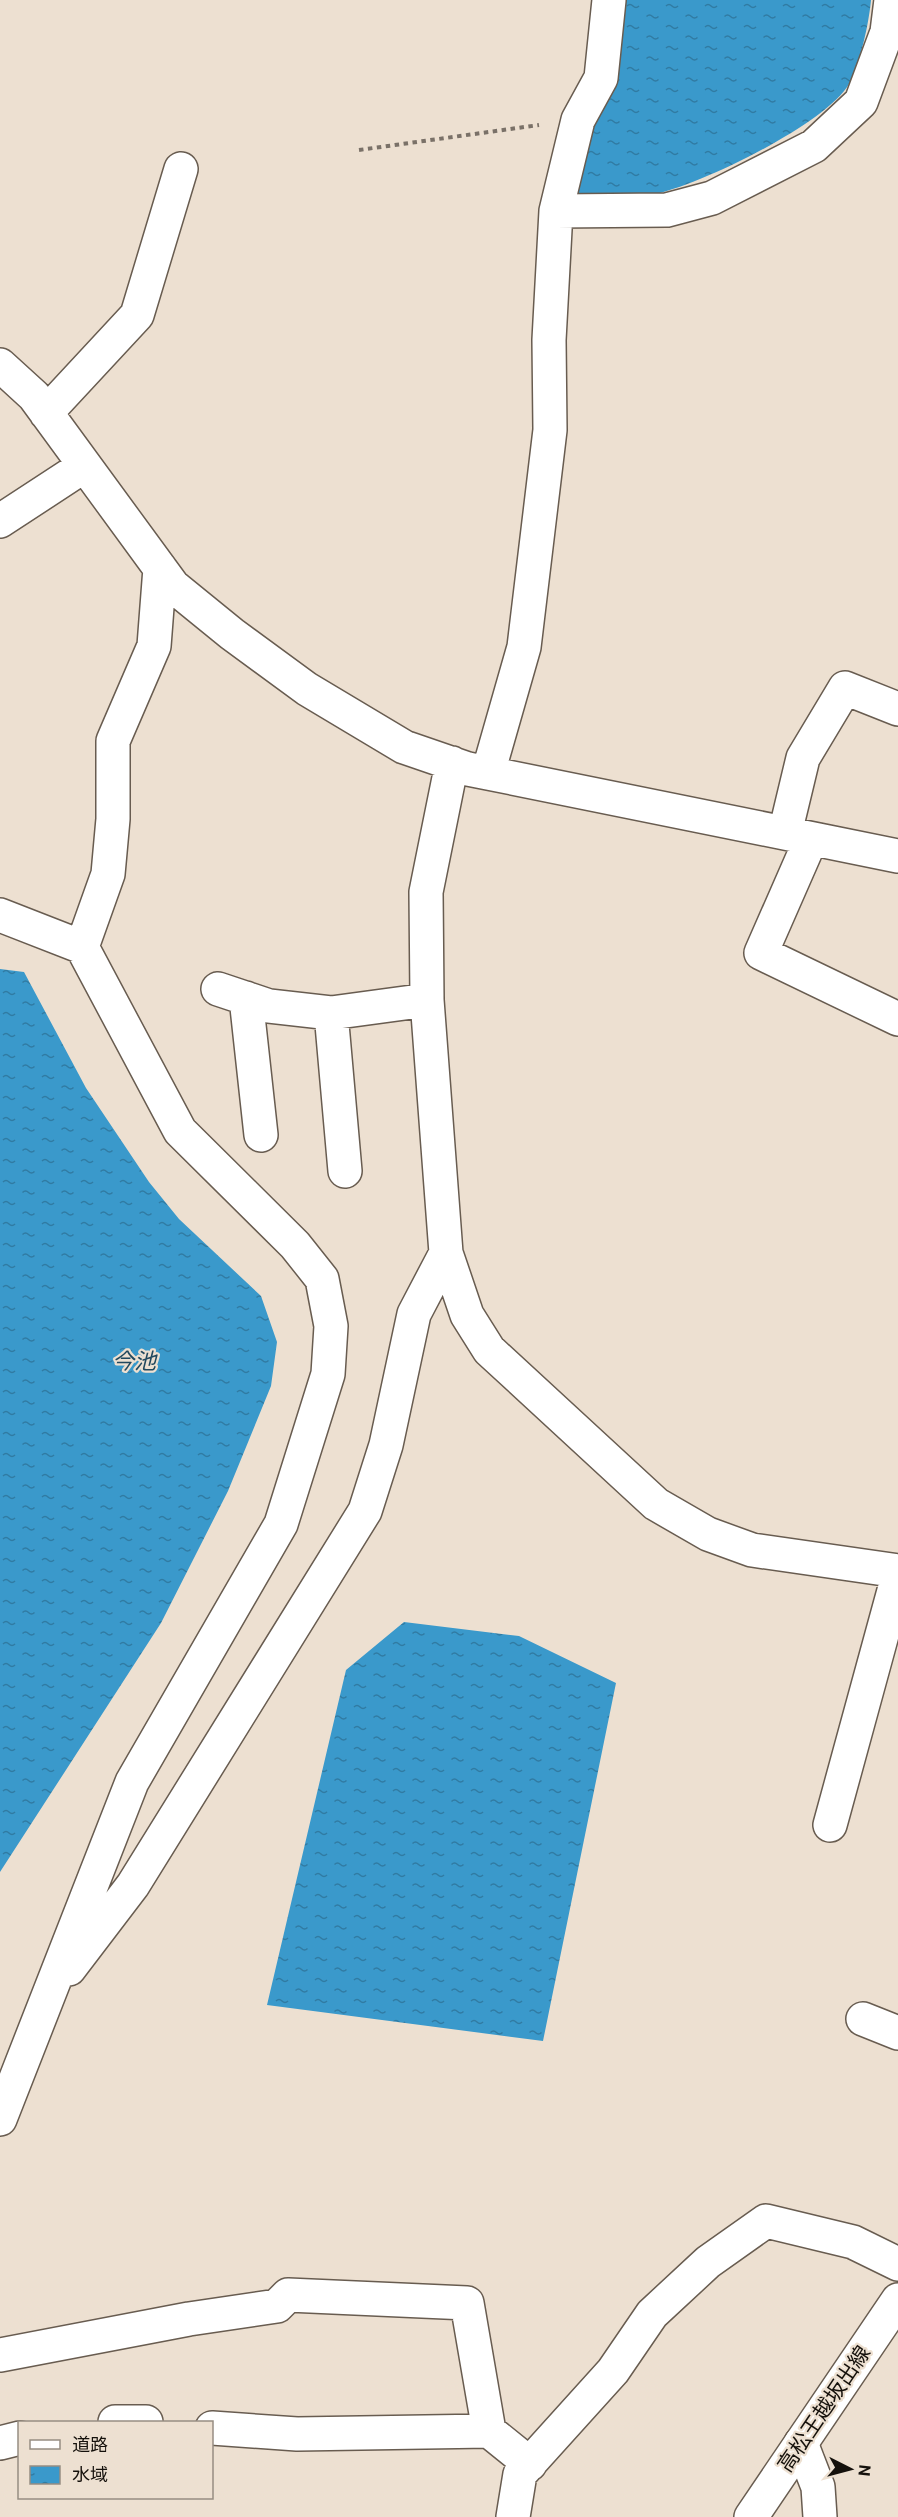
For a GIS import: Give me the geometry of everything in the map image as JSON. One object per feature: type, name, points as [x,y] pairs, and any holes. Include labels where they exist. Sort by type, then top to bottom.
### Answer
[{"type":"street","points":[[488,773],[524,647],[549,429],[549,340],[556,211],[578,120],[601,78],[609,0]]},
{"type":"street","points":[[556,211],[667,210],[712,198],[814,146],[861,102],[887,32],[891,0]]},
{"type":"street","points":[[46,413],[137,315],[181,169]]},
{"type":"street","points":[[0,365],[34,396],[160,568],[181,593],[307,689],[404,747],[488,773],[898,856]]},
{"type":"street","points":[[0,520],[84,466]]},
{"type":"street","points":[[82,947],[108,874],[113,819],[113,741],[154,646],[160,568]]},
{"type":"street","points":[[898,710],[845,688],[803,758],[798,836],[760,952],[898,1019]]},
{"type":"street","points":[[452,763],[426,892],[427,1000],[446,1253],[467,1315],[489,1350],[656,1504],[708,1534],[752,1550],[898,1571]]},
{"type":"street","points":[[0,915],[82,947],[180,1131],[295,1245],[322,1279],[331,1326],[328,1374],[281,1524],[132,1782],[1,2114]]},
{"type":"street","points":[[261,1135],[232,993],[269,1006],[331,1013],[427,1000]]},
{"type":"street","points":[[331,1013],[345,1171]]},
{"type":"street","points":[[44,2001],[133,1885],[365,1511],[386,1445],[414,1314],[446,1253]]},
{"type":"street","points":[[830,1825],[898,1576]]},
{"type":"street","points":[[862,2019],[898,2033]]},
{"type":"street","points":[[513,2517],[520,2474],[613,2372],[652,2314],[708,2262],[766,2220],[853,2242],[898,2264]]},
{"type":"street","points":[[0,2355],[189,2319],[277,2306],[288,2295],[467,2303],[489,2431]]},
{"type":"street","name":"高松王越坂出線","points":[[751,2517],[898,2300]]},
{"type":"street","points":[[213,2428],[297,2434],[489,2431],[530,2464]]},
{"type":"street","points":[[0,2443],[18,2438]]},
{"type":"street","points":[[801,2443],[819,2487],[820,2517]]},
{"type":"path","points":[[359,150],[578,120]]},
{"type":"water","points":[[622,0],[871,0],[857,66],[849,84],[836,100],[788,135],[728,167],[672,190],[642,196],[578,194],[588,122]]},
{"type":"water","name":"今池","points":[[0,969],[24,972],[86,1088],[149,1182],[179,1219],[261,1296],[277,1342],[271,1386],[228,1491],[161,1623],[0,1872]]},
{"type":"water","points":[[404,1622],[519,1636],[616,1683],[543,2041],[267,2005],[346,1670]]}]
